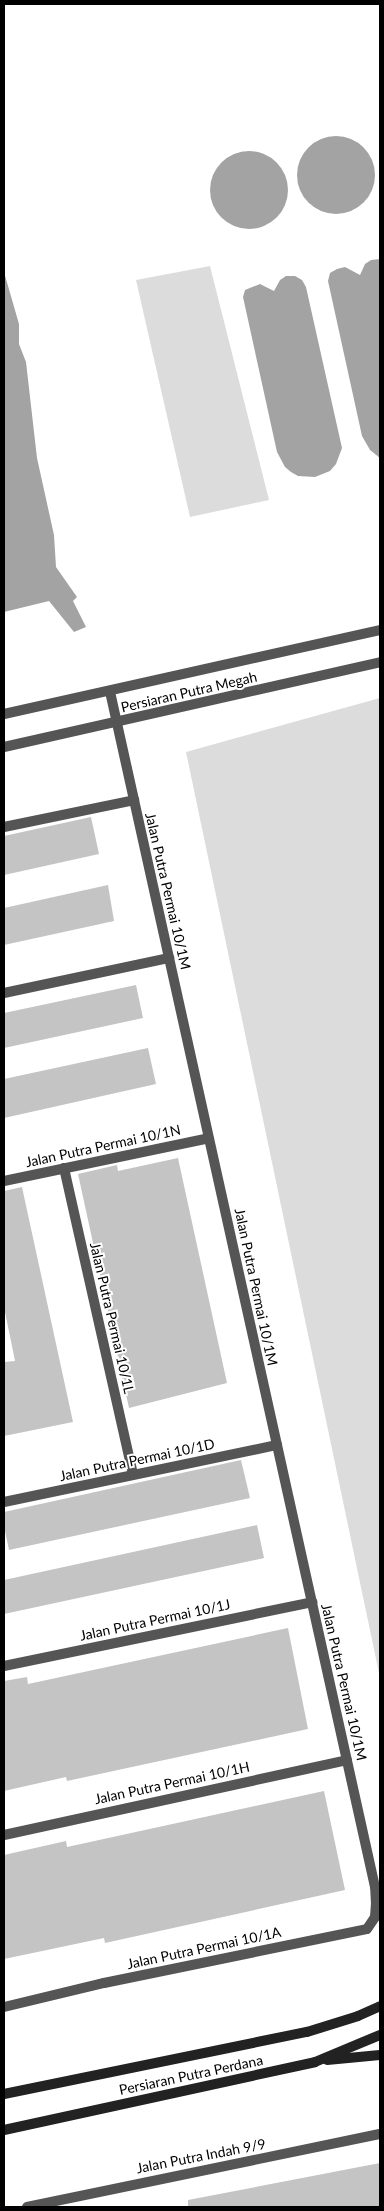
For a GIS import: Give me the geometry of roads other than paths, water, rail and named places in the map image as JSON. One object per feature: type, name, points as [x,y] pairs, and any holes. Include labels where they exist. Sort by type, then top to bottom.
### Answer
[{"type":"main road","name":"Persiaran Putra Perdana","points":[[4,2094],[307,2032],[358,2016],[380,2006]]},
{"type":"main road","name":"Persiaran Putra Perdana","points":[[4,2130],[315,2062],[380,2035]]},
{"type":"main road","points":[[315,2062],[380,2055]]},
{"type":"street","name":"Persiaran Putra Megah","points":[[4,714],[110,692],[380,630]]},
{"type":"street","name":"Persiaran Putra Megah","points":[[4,747],[117,723],[380,662]]},
{"type":"street","name":"Jalan Putra Permai 10/1M","points":[[110,692],[375,1888]]},
{"type":"street","points":[[4,827],[134,800]]},
{"type":"street","points":[[4,993],[169,958]]},
{"type":"street","name":"Jalan Putra Permai 10/1N","points":[[4,1181],[209,1138]]},
{"type":"street","name":"Jalan Putra Permai 10/1L","points":[[64,1168],[133,1474]]},
{"type":"street","name":"Jalan Putra Permai 10/1D","points":[[4,1502],[277,1445]]},
{"type":"street","name":"Jalan Putra Permai 10/1J","points":[[4,1666],[312,1602]]},
{"type":"street","name":"Jalan Putra Permai 10/1H","points":[[4,1835],[347,1760]]},
{"type":"street","name":"Jalan Putra Permai 10/1A","points":[[4,2007],[113,1981],[367,1928],[375,1917],[375,1888]]},
{"type":"street","name":"Jalan Putra Indah 9/9","points":[[27,2207],[380,2134]]}]
